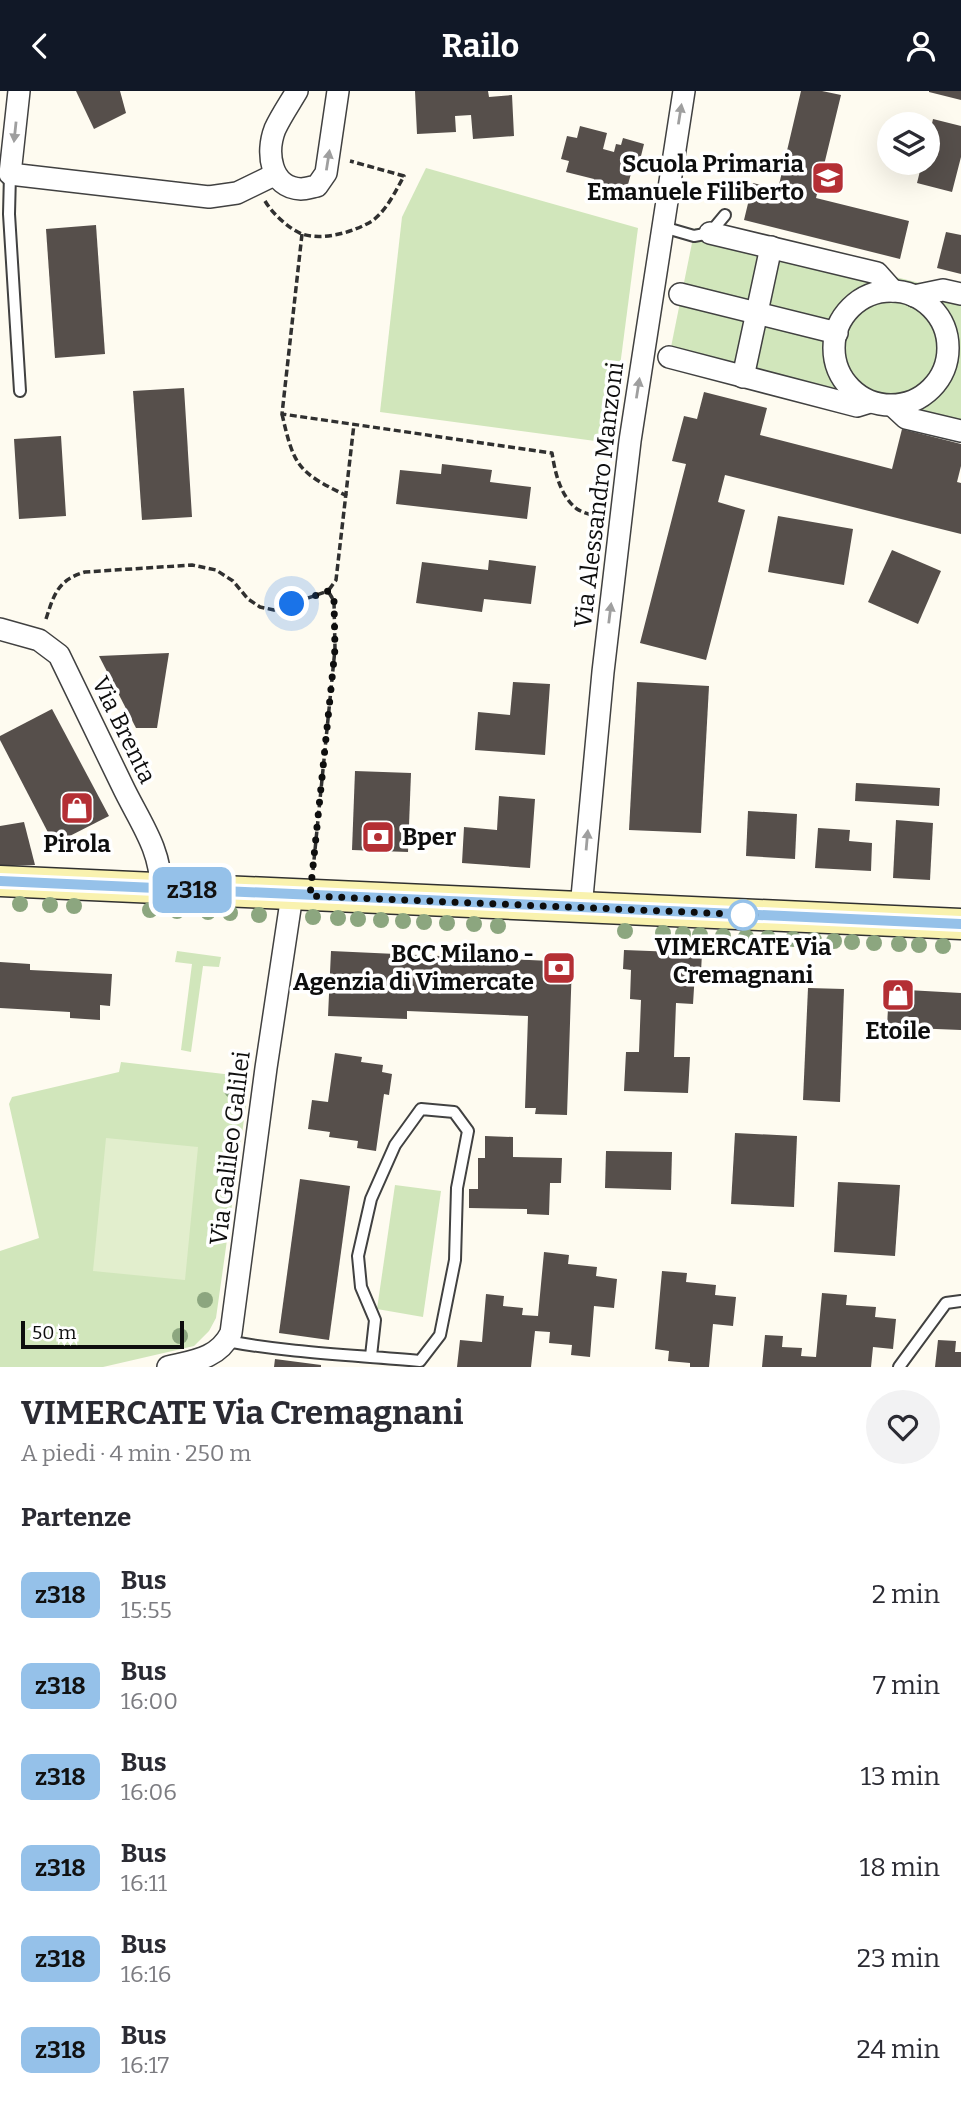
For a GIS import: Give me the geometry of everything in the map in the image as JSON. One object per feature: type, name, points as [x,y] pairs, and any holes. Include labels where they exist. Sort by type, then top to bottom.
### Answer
[{"type":"street","points":[[19,91],[10,174],[209,197],[237,193],[274,175]]},
{"type":"street","points":[[297,91],[274,131],[271,157],[274,175],[285,185],[301,189],[317,186],[326,173],[338,91]]},
{"type":"street","name":"Via Alessandro Manzoni","points":[[581,908],[603,673],[630,441],[684,91]]},
{"type":"street","points":[[710,233],[877,273],[893,291]]},
{"type":"street","points":[[743,377],[771,247]]},
{"type":"street","points":[[914,296],[943,290],[961,294]]},
{"type":"street","points":[[893,291],[914,296],[933,309],[945,329],[948,352],[954,360],[933,387],[916,400],[893,406],[870,402],[853,391],[841,377],[834,342],[840,323],[851,308],[870,295],[893,291]]},
{"type":"street","points":[[680,294],[837,333]]},
{"type":"street","points":[[669,357],[857,406],[870,402]]},
{"type":"street","points":[[893,406],[906,418],[961,431]]},
{"type":"street","name":"Via Brenta","points":[[0,629],[39,640],[59,655],[154,847],[160,889]]},
{"type":"street","points":[[0,881],[961,924]]},
{"type":"street","name":"Via Galileo Galilei","points":[[227,1342],[235,1316],[266,1068],[301,895]]},
{"type":"street","points":[[168,1367],[214,1354],[227,1342]]},
{"type":"lane","points":[[10,174],[9,214],[20,391]]},
{"type":"lane","points":[[663,227],[694,236],[710,233],[725,215]]},
{"type":"lane","points":[[227,1342],[371,1356],[422,1364],[440,1335],[455,1260],[457,1188],[468,1131],[454,1112],[421,1109],[395,1145],[370,1199],[358,1256],[361,1287],[375,1320],[371,1356]]},
{"type":"lane","points":[[899,1367],[946,1303],[961,1301]]},
{"type":"path","points":[[328,155],[404,176],[389,203],[372,221],[337,234],[302,234],[282,414],[297,463],[315,481],[347,496]]},
{"type":"path","points":[[282,414],[552,453],[555,475],[578,509],[621,523]]},
{"type":"path","points":[[39,640],[57,589],[69,577],[85,572],[192,565],[216,570],[233,581],[248,599],[260,607],[274,610],[328,591],[336,580],[354,424]]},
{"type":"path","points":[[301,895],[335,649],[334,601],[328,591]]},
{"type":"green space","points":[[426,168],[638,228],[610,443],[380,412],[402,217]]},
{"type":"green space","points":[[695,228],[961,293],[961,429],[669,357]]},
{"type":"green space","points":[[177,951],[221,957],[219,967],[203,966],[191,1052],[181,1050],[192,964],[175,962]]},
{"type":"green space","points":[[121,1062],[250,1077],[216,1318],[209,1331],[194,1346],[103,1367],[0,1367],[0,1251],[39,1238],[9,1104],[12,1097],[119,1072]]},
{"type":"green space","points":[[106,1138],[198,1147],[185,1280],[93,1271]]},
{"type":"green space","points":[[395,1185],[441,1191],[423,1317],[377,1309]]},
{"type":"building","points":[[76,91],[120,91],[126,113],[94,129]]},
{"type":"building","points":[[415,91],[488,91],[489,97],[512,95],[514,136],[473,139],[471,115],[455,116],[456,132],[417,134]]},
{"type":"building","points":[[801,91],[841,95],[816,198],[909,221],[900,259],[744,220],[753,183],[778,189]]},
{"type":"building","points":[[961,91],[961,100],[929,92]]},
{"type":"building","points":[[940,121],[961,126],[961,157],[952,192],[917,183],[919,175],[940,175]]},
{"type":"building","points":[[580,126],[607,133],[603,149],[614,152],[616,144],[621,145],[623,138],[644,144],[637,172],[632,170],[624,199],[608,195],[610,189],[593,185],[594,179],[566,172],[569,161],[561,159],[567,136],[577,138]]},
{"type":"building","points":[[96,225],[105,354],[55,358],[46,229]]},
{"type":"building","points":[[946,232],[961,235],[961,274],[937,268]]},
{"type":"building","points":[[184,388],[192,517],[142,520],[133,391]]},
{"type":"building","points":[[704,392],[767,408],[760,435],[892,469],[902,429],[961,444],[961,466],[957,482],[961,483],[961,534],[725,475],[718,502],[745,510],[706,660],[640,643],[686,464],[672,461],[684,416],[697,419]]},
{"type":"building","points":[[61,436],[66,516],[19,519],[14,439]]},
{"type":"building","points":[[442,464],[492,470],[490,482],[531,487],[527,519],[396,504],[400,470],[441,474]]},
{"type":"building","points":[[778,516],[853,529],[844,585],[768,572]]},
{"type":"building","points":[[892,550],[941,571],[918,624],[868,602]]},
{"type":"building","points":[[489,560],[536,566],[531,604],[484,599],[482,612],[416,603],[422,562],[488,570]]},
{"type":"building","points":[[169,653],[157,728],[136,728],[99,656]]},
{"type":"building","points":[[513,682],[550,684],[545,755],[475,750],[478,712],[510,715]]},
{"type":"building","points":[[637,682],[709,686],[701,833],[629,830]]},
{"type":"building","points":[[52,709],[109,816],[54,844],[0,740],[0,736]]},
{"type":"building","points":[[355,771],[411,773],[408,852],[352,850]]},
{"type":"building","points":[[856,783],[940,788],[939,806],[855,801]]},
{"type":"building","points":[[499,796],[535,799],[530,868],[462,863],[464,827],[497,830]]},
{"type":"building","points":[[748,811],[797,814],[795,859],[746,856]]},
{"type":"building","points":[[896,820],[933,823],[930,880],[893,878]]},
{"type":"building","points":[[24,822],[35,865],[0,866],[0,826]]},
{"type":"building","points":[[818,828],[850,830],[849,841],[872,843],[871,871],[815,868]]},
{"type":"building","points":[[624,950],[702,953],[701,972],[695,972],[693,1004],[676,1003],[674,1057],[690,1057],[688,1093],[624,1091],[626,1052],[639,1052],[641,1000],[630,999],[631,970],[623,969]]},
{"type":"building","points":[[331,951],[572,962],[567,1115],[535,1114],[536,1108],[525,1108],[528,1016],[407,1011],[407,1019],[328,1016]]},
{"type":"building","points":[[0,962],[30,964],[30,970],[112,974],[110,1006],[100,1005],[100,1020],[70,1018],[70,1012],[0,1008]]},
{"type":"building","points":[[808,988],[844,989],[840,1102],[803,1100]]},
{"type":"building","points":[[889,989],[961,993],[961,1030],[887,1027]]},
{"type":"building","points":[[335,1053],[362,1057],[361,1062],[383,1065],[382,1072],[392,1074],[389,1095],[384,1094],[376,1151],[357,1148],[358,1141],[329,1137],[330,1132],[308,1129],[312,1100],[328,1102]]},
{"type":"building","points":[[735,1133],[797,1136],[794,1207],[731,1204]]},
{"type":"building","points":[[485,1136],[513,1137],[513,1157],[562,1158],[561,1183],[550,1183],[549,1215],[527,1214],[527,1209],[469,1208],[469,1189],[478,1189],[478,1158],[485,1158]]},
{"type":"building","points":[[606,1151],[672,1152],[671,1190],[605,1188]]},
{"type":"building","points":[[300,1179],[350,1186],[329,1340],[279,1333]]},
{"type":"building","points":[[838,1182],[900,1185],[895,1256],[834,1252]]},
{"type":"building","points":[[544,1252],[569,1255],[568,1264],[597,1267],[596,1276],[617,1279],[614,1308],[594,1306],[590,1357],[571,1355],[572,1345],[549,1343],[550,1332],[535,1331],[531,1367],[457,1367],[460,1340],[482,1342],[486,1294],[504,1296],[503,1306],[523,1308],[522,1315],[538,1316]]},
{"type":"building","points":[[662,1271],[687,1273],[686,1282],[716,1285],[715,1295],[736,1297],[733,1326],[713,1324],[709,1367],[690,1367],[690,1363],[668,1361],[669,1351],[655,1349]]},
{"type":"building","points":[[822,1293],[847,1295],[846,1305],[876,1307],[875,1317],[896,1319],[893,1349],[873,1347],[871,1367],[762,1367],[765,1335],[783,1336],[782,1347],[802,1348],[801,1356],[816,1357]]},
{"type":"building","points":[[938,1340],[956,1341],[955,1352],[961,1352],[961,1367],[935,1367]]},
{"type":"building","points":[[275,1359],[321,1365],[321,1367],[274,1367]]},
{"type":"bus line","name":"z318","points":[[0,881],[961,924]]},
{"type":"place","name":"Scuola Primaria Emanuele Filiberto","points":[[828,178]]},
{"type":"place","name":"Pirola","points":[[77,808]]},
{"type":"place","name":"Bper","points":[[378,837]]},
{"type":"place","name":"VIMERCATE Via Cremagnani","points":[[743,915]]},
{"type":"place","name":"BCC Milano - Agenzia di Vimercate","points":[[559,968]]},
{"type":"place","name":"Etoile","points":[[898,995]]},
{"type":"route","points":[[292,604],[328,591],[334,601],[335,649],[310,896],[756,915],[743,915]]}]
